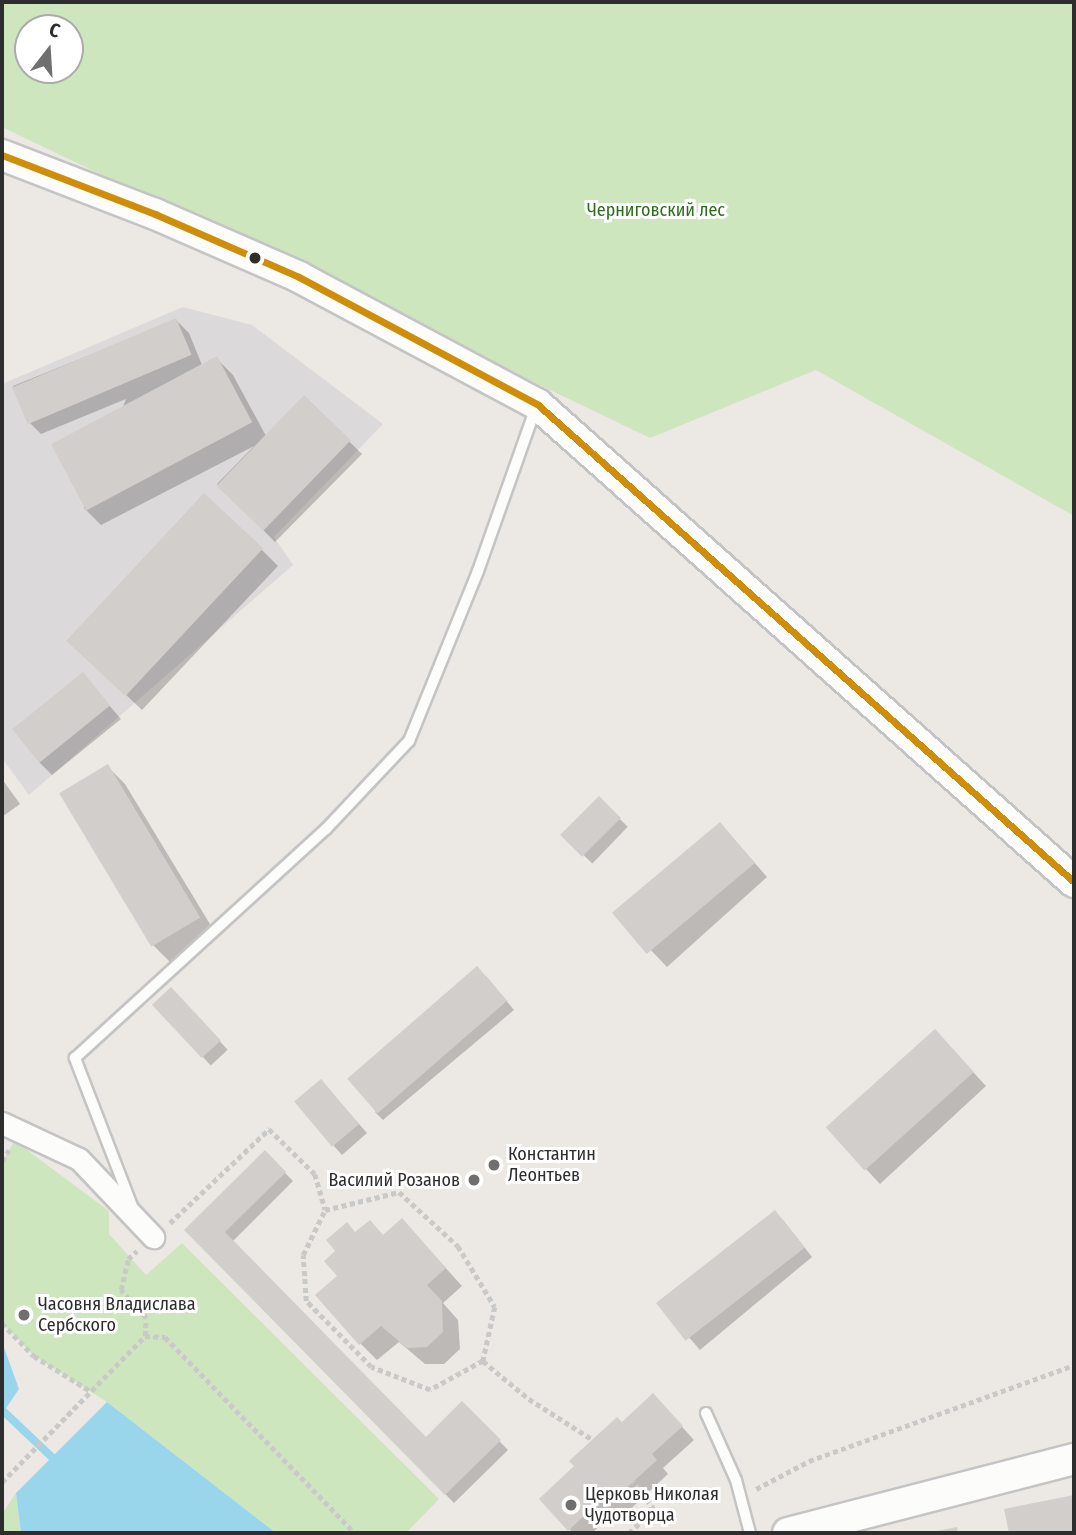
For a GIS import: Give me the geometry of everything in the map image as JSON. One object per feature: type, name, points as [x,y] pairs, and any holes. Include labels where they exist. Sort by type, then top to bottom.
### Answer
[{"type":"street","points":[[2,155],[155,214],[299,277],[537,404],[1074,882]]},
{"type":"street","points":[[2,1123],[79,1160],[153,1237]]},
{"type":"street","points":[[788,1533],[1074,1459]]},
{"type":"lane","points":[[138,1222],[75,1058],[327,829],[409,741],[478,571],[537,404]]},
{"type":"lane","points":[[706,1413],[736,1480],[751,1533]]},
{"type":"path","points":[[2,1482],[145,1336],[146,1318],[121,1290],[128,1259],[269,1129],[315,1174],[325,1210],[303,1255],[306,1301],[370,1367],[430,1390],[483,1361],[495,1307],[458,1246],[399,1192],[325,1210]]},
{"type":"path","points":[[2,1323],[34,1356],[92,1392]]},
{"type":"path","points":[[145,1336],[165,1337],[355,1533]]},
{"type":"path","points":[[483,1361],[530,1399],[593,1440]]},
{"type":"path","points":[[749,1493],[809,1461],[1074,1364]]},
{"type":"path","points":[[629,1533],[654,1510],[633,1482]]},
{"type":"shaded area","points":[[183,307],[252,325],[383,424],[274,537],[293,565],[29,795],[2,758],[2,384]]},
{"type":"green space","name":"Черниговский лес","points":[[2,2],[1074,2],[1074,516],[816,370],[650,438],[2,127]]},
{"type":"green space","points":[[15,1141],[109,1211],[109,1234],[146,1275],[182,1243],[439,1499],[406,1533],[276,1533],[107,1402],[34,1356],[2,1323],[2,1161]]},
{"type":"green space","points":[[16,1493],[21,1533],[2,1533],[2,1514]]},
{"type":"water","points":[[2,1342],[19,1389],[2,1414]]},
{"type":"water","points":[[107,1402],[276,1533],[21,1533],[16,1493]]},
{"type":"building","points":[[176,318],[192,355],[28,424],[12,388]]},
{"type":"building","points":[[217,356],[252,422],[86,510],[51,444]]},
{"type":"building","points":[[304,395],[351,440],[263,531],[216,486]]},
{"type":"building","points":[[204,493],[263,548],[125,696],[66,641]]},
{"type":"building","points":[[83,672],[110,705],[39,763],[12,729]]},
{"type":"building","points":[[108,764],[200,917],[151,947],[59,793]]},
{"type":"building","points":[[599,796],[621,818],[582,857],[560,835]]},
{"type":"building","points":[[720,822],[755,863],[647,954],[612,913]]},
{"type":"building","points":[[477,966],[507,1001],[377,1114],[347,1079]]},
{"type":"building","points":[[171,987],[221,1040],[202,1058],[152,1005]]},
{"type":"building","points":[[935,1029],[974,1072],[865,1170],[826,1127]]},
{"type":"building","points":[[321,1079],[359,1124],[332,1147],[294,1101]]},
{"type":"building","points":[[265,1150],[286,1172],[225,1232],[426,1437],[462,1401],[501,1440],[445,1495],[184,1230]]},
{"type":"building","points":[[775,1210],[805,1248],[686,1341],[656,1303]]},
{"type":"building","points":[[402,1218],[446,1268],[427,1285],[442,1301],[443,1332],[427,1347],[407,1348],[381,1326],[359,1345],[315,1295],[337,1276],[324,1261],[335,1251],[326,1240],[347,1222],[355,1232],[370,1220],[383,1235]]},
{"type":"building","name":"Часовня Владислава Сербского","points":[[25,1308],[31,1316],[23,1322],[17,1314]]},
{"type":"building","points":[[653,1393],[683,1426],[652,1454],[657,1460],[609,1504],[603,1498],[568,1531],[539,1499],[574,1466],[569,1461],[617,1417],[622,1422]]},
{"type":"building","points":[[1074,1495],[1074,1533],[1009,1533],[1004,1509]]},
{"type":"building","points":[[957,1527],[958,1533],[932,1533],[932,1532]]},
{"type":"waterway","points":[[2,1410],[58,1463]]},
{"type":"transit line","points":[[2,155],[155,214],[299,277],[537,404],[1074,882]]},
{"type":"place","name":"Константин Леонтьев","points":[[494,1165]]},
{"type":"place","name":"Василий Розанов","points":[[474,1180]]},
{"type":"place","name":"Часовня Владислава Сербского","points":[[24,1315]]},
{"type":"place","name":"Церковь Николая Чудотворца","points":[[571,1505]]}]
